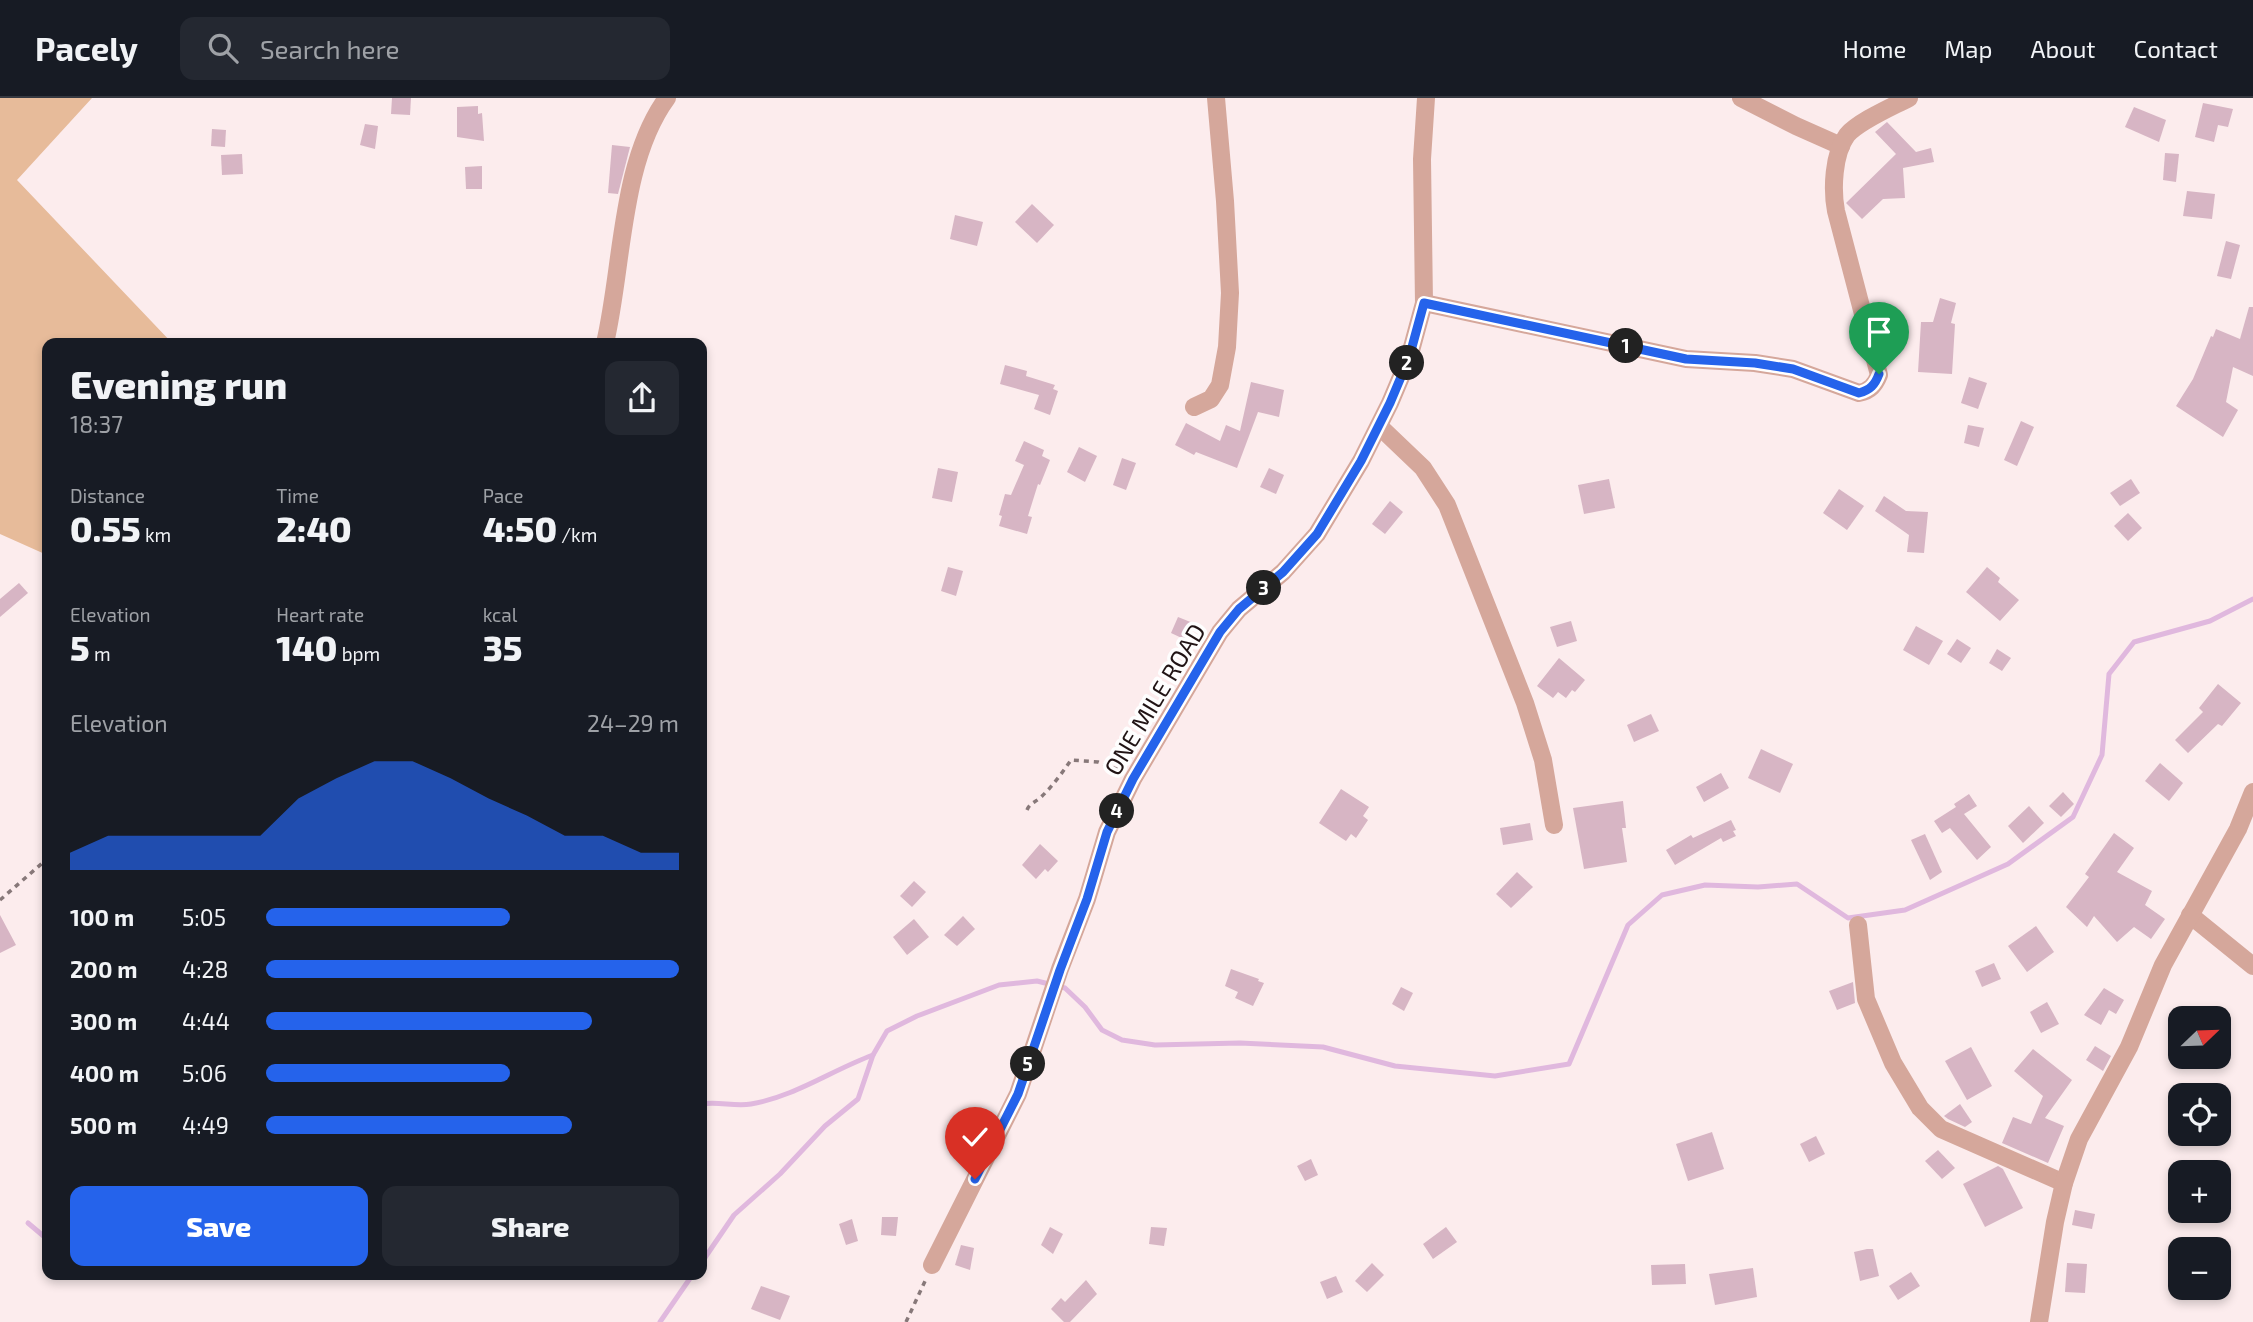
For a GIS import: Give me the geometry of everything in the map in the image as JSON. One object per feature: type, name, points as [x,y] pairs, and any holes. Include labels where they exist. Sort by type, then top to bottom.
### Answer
[{"type":"street","points":[[606,338],[636,167],[649,128],[667,98]]},
{"type":"street","points":[[1194,407],[1211,399],[1220,385],[1227,347],[1229,279],[1216,98]]},
{"type":"street","name":"ONE MILE ROAD","points":[[932,1265],[1018,1094],[1087,899],[1107,832],[1133,779],[1220,632],[1239,609],[1283,572],[1317,534],[1361,461],[1409,358],[1424,303],[1422,159],[1426,98]]},
{"type":"street","points":[[1741,98],[1841,146]]},
{"type":"street","points":[[1424,303],[1686,359],[1755,363],[1793,369],[1859,393],[1869,390],[1879,374],[1833,195],[1841,146],[1849,133],[1909,98]]},
{"type":"street","points":[[1379,426],[1423,468],[1447,505],[1525,703],[1543,760],[1554,825]]},
{"type":"street","points":[[2039,1322],[2055,1222],[2064,1183],[2079,1139],[2129,1047],[2163,965],[2238,829],[2253,792]]},
{"type":"street","points":[[2190,915],[2253,966]]},
{"type":"street","points":[[1858,925],[1866,999],[1893,1063],[1920,1108],[1941,1129],[2064,1183]]},
{"type":"path","points":[[1027,810],[1029,805],[1053,784],[1071,760],[1113,766],[1133,779]]},
{"type":"path","points":[[0,900],[42,863]]},
{"type":"path","points":[[906,1322],[932,1265]]},
{"type":"shaded area","points":[[0,98],[92,98],[17,180],[167,338],[42,338],[42,553],[0,534]]},
{"type":"building","points":[[392,98],[411,98],[410,115],[391,114]]},
{"type":"building","points":[[2203,103],[2233,109],[2228,127],[2218,125],[2214,142],[2195,137]]},
{"type":"building","points":[[478,106],[478,114],[482,113],[484,141],[457,137],[457,107]]},
{"type":"building","points":[[2134,107],[2166,120],[2159,142],[2125,127]]},
{"type":"building","points":[[1887,122],[1916,152],[1931,148],[1934,162],[1903,168],[1905,198],[1883,199],[1862,219],[1846,203],[1896,154],[1875,132]]},
{"type":"building","points":[[365,124],[378,126],[375,149],[360,145]]},
{"type":"building","points":[[212,129],[226,130],[225,147],[211,146]]},
{"type":"building","points":[[612,145],[630,147],[618,194],[608,193]]},
{"type":"building","points":[[2165,153],[2179,154],[2176,182],[2163,180]]},
{"type":"building","points":[[242,154],[243,174],[222,175],[221,155]]},
{"type":"building","points":[[482,166],[482,189],[466,189],[465,167]]},
{"type":"building","points":[[2187,191],[2215,194],[2212,219],[2183,216]]},
{"type":"building","points":[[1032,204],[1054,225],[1037,243],[1015,222]]},
{"type":"building","points":[[955,215],[983,222],[977,246],[950,239]]},
{"type":"building","points":[[2226,241],[2240,245],[2231,279],[2217,276]]},
{"type":"building","points":[[1940,298],[1956,303],[1951,323],[1955,324],[1952,374],[1918,372],[1921,322],[1933,322]]},
{"type":"building","points":[[2249,307],[2253,307],[2253,376],[2233,367],[2226,402],[2238,410],[2223,437],[2176,406],[2193,379],[2216,329],[2240,339]]},
{"type":"building","points":[[1005,365],[1027,371],[1026,376],[1055,385],[1053,389],[1058,391],[1050,415],[1034,409],[1039,395],[1000,384]]},
{"type":"building","points":[[1969,377],[1987,383],[1978,409],[1961,403]]},
{"type":"building","points":[[1251,382],[1284,390],[1279,417],[1258,412],[1237,468],[1196,452],[1194,455],[1175,445],[1186,423],[1220,441],[1226,425],[1240,431]]},
{"type":"building","points":[[2021,421],[2034,427],[2017,466],[2004,460]]},
{"type":"building","points":[[1968,425],[1984,428],[1979,447],[1964,443]]},
{"type":"building","points":[[1024,441],[1044,450],[1042,456],[1050,460],[1040,485],[1038,484],[1028,516],[1032,517],[1027,534],[999,526],[1005,494],[1011,495],[1024,465],[1015,461]]},
{"type":"building","points":[[1079,447],[1097,456],[1085,482],[1067,472]]},
{"type":"building","points":[[1122,458],[1136,463],[1126,490],[1113,485]]},
{"type":"building","points":[[938,468],[958,472],[952,502],[932,498]]},
{"type":"building","points":[[1269,468],[1284,475],[1276,494],[1260,487]]},
{"type":"building","points":[[1609,479],[1615,508],[1584,514],[1578,485]]},
{"type":"building","points":[[2131,479],[2140,493],[2120,506],[2110,493]]},
{"type":"building","points":[[1839,489],[1864,506],[1847,530],[1823,513]]},
{"type":"building","points":[[1884,496],[1906,511],[1928,512],[1924,553],[1907,552],[1909,535],[1875,511]]},
{"type":"building","points":[[1390,501],[1403,512],[1385,534],[1372,524]]},
{"type":"building","points":[[2128,513],[2142,528],[2128,541],[2114,526]]},
{"type":"building","points":[[948,567],[963,571],[956,596],[941,591]]},
{"type":"building","points":[[1987,567],[2000,578],[1998,582],[2019,600],[2000,621],[1966,592]]},
{"type":"building","points":[[19,583],[28,593],[0,617],[0,599]]},
{"type":"building","points":[[1178,617],[1193,623],[1186,640],[1171,633]]},
{"type":"building","points":[[1571,621],[1577,641],[1557,647],[1550,627]]},
{"type":"building","points":[[1916,626],[1943,641],[1929,665],[1903,650]]},
{"type":"building","points":[[1957,639],[1971,648],[1961,663],[1947,654]]},
{"type":"building","points":[[1997,649],[2011,658],[2002,671],[1989,663]]},
{"type":"building","points":[[1559,658],[1585,680],[1566,698],[1558,692],[1553,698],[1537,686]]},
{"type":"building","points":[[2218,684],[2241,703],[2222,726],[2218,724],[2188,753],[2175,740],[2203,712],[2199,708]]},
{"type":"building","points":[[1651,714],[1659,731],[1634,742],[1627,725]]},
{"type":"building","points":[[1761,749],[1793,764],[1780,793],[1748,778]]},
{"type":"building","points":[[2160,763],[2183,783],[2169,801],[2145,781]]},
{"type":"building","points":[[1721,773],[1729,788],[1704,802],[1696,787]]},
{"type":"building","points":[[1341,789],[1369,807],[1363,816],[1368,820],[1356,838],[1351,834],[1346,841],[1319,823]]},
{"type":"building","points":[[2063,792],[2074,804],[2061,817],[2049,806]]},
{"type":"building","points":[[1969,794],[1977,806],[1964,814],[1991,847],[1977,860],[1950,828],[1942,833],[1934,821],[1956,807],[1954,804]]},
{"type":"building","points":[[1623,801],[1626,828],[1622,828],[1627,862],[1584,869],[1573,808]]},
{"type":"building","points":[[2029,806],[2044,823],[2023,843],[2008,826]]},
{"type":"building","points":[[1731,820],[1736,836],[1723,842],[1721,838],[1675,865],[1666,850],[1691,835],[1693,838]]},
{"type":"building","points":[[1530,823],[1533,840],[1503,845],[1500,828]]},
{"type":"building","points":[[2114,833],[2134,848],[2117,872],[2152,891],[2145,905],[2165,919],[2151,939],[2134,927],[2117,942],[2094,916],[2087,927],[2066,907],[2089,877],[2085,874]]},
{"type":"building","points":[[1925,834],[1942,872],[1930,880],[1911,840]]},
{"type":"building","points":[[1040,844],[1058,861],[1048,872],[1045,869],[1036,879],[1022,865]]},
{"type":"building","points":[[1517,872],[1533,887],[1511,908],[1496,894]]},
{"type":"building","points":[[914,881],[926,892],[912,907],[900,896]]},
{"type":"building","points":[[0,915],[16,945],[0,953]]},
{"type":"building","points":[[963,916],[975,929],[957,946],[944,935]]},
{"type":"building","points":[[914,919],[929,937],[907,955],[893,937]]},
{"type":"building","points":[[2036,926],[2054,952],[2027,972],[2008,946]]},
{"type":"building","points":[[1994,963],[2001,979],[1982,987],[1975,971]]},
{"type":"building","points":[[1231,969],[1264,983],[1253,1006],[1235,998],[1238,992],[1225,986]]},
{"type":"building","points":[[1853,982],[1855,1003],[1837,1010],[1829,991]]},
{"type":"building","points":[[1401,987],[1413,993],[1404,1011],[1392,1004]]},
{"type":"building","points":[[2104,988],[2124,1000],[2116,1014],[2109,1010],[2101,1025],[2084,1015]]},
{"type":"building","points":[[2047,1002],[2059,1024],[2041,1033],[2030,1012]]},
{"type":"building","points":[[2095,1046],[2111,1056],[2103,1071],[2086,1060]]},
{"type":"building","points":[[1971,1047],[1992,1086],[1967,1100],[1945,1061]]},
{"type":"building","points":[[2033,1049],[2072,1080],[2045,1118],[2064,1126],[2048,1163],[2002,1143],[2013,1117],[2031,1124],[2043,1096],[2014,1071]]},
{"type":"building","points":[[1960,1104],[1972,1122],[1965,1127],[1944,1116]]},
{"type":"building","points":[[1712,1132],[1724,1169],[1688,1181],[1676,1144]]},
{"type":"building","points":[[1816,1136],[1825,1154],[1809,1162],[1800,1144]]},
{"type":"building","points":[[1938,1150],[1955,1168],[1942,1179],[1925,1161]]},
{"type":"building","points":[[1311,1159],[1318,1175],[1305,1181],[1297,1166]]},
{"type":"building","points":[[1998,1166],[2003,1169],[2023,1208],[1985,1227],[1963,1184]]},
{"type":"building","points":[[2075,1210],[2095,1214],[2092,1229],[2072,1225]]},
{"type":"building","points":[[882,1217],[898,1217],[896,1236],[881,1235]]},
{"type":"building","points":[[852,1219],[858,1241],[846,1245],[839,1224]]},
{"type":"building","points":[[1050,1227],[1063,1234],[1053,1254],[1041,1245]]},
{"type":"building","points":[[1151,1227],[1167,1228],[1164,1246],[1149,1244]]},
{"type":"building","points":[[1446,1227],[1457,1242],[1433,1259],[1423,1244]]},
{"type":"building","points":[[961,1245],[974,1248],[970,1270],[955,1265]]},
{"type":"building","points":[[1873,1249],[1879,1276],[1860,1281],[1854,1252]]},
{"type":"building","points":[[1372,1263],[1384,1275],[1367,1292],[1355,1281]]},
{"type":"building","points":[[2067,1263],[2087,1264],[2085,1293],[2065,1292]]},
{"type":"building","points":[[1685,1264],[1686,1284],[1652,1285],[1651,1265]]},
{"type":"building","points":[[1753,1268],[1757,1297],[1715,1305],[1709,1274]]},
{"type":"building","points":[[1911,1272],[1920,1286],[1898,1300],[1889,1286]]},
{"type":"building","points":[[1336,1276],[1343,1292],[1327,1299],[1320,1282]]},
{"type":"building","points":[[1086,1280],[1097,1294],[1070,1322],[1064,1322],[1051,1309],[1061,1298],[1065,1302]]},
{"type":"building","points":[[761,1286],[790,1296],[780,1320],[751,1309]]},
{"type":"waterway","points":[[707,1255],[734,1215],[780,1174],[825,1126],[858,1099],[873,1055],[887,1031],[917,1016],[999,985],[1037,981],[1065,988],[1085,1007],[1102,1030],[1122,1040],[1155,1045],[1240,1043],[1323,1047],[1395,1066],[1495,1076],[1569,1064],[1628,925],[1662,895],[1705,885],[1758,887],[1797,884],[1848,918],[1905,910],[2008,864],[2073,817],[2102,755],[2109,674],[2134,642],[2210,621],[2253,599]]},
{"type":"waterway","points":[[707,1104],[745,1105],[782,1096],[873,1055]]},
{"type":"waterway","points":[[28,1223],[42,1235]]},
{"type":"waterway","points":[[660,1322],[689,1280]]},
{"type":"route","points":[[975,1179],[1018,1094],[1087,899],[1107,832],[1133,779],[1220,632],[1239,609],[1283,572],[1317,534],[1361,461],[1390,403],[1409,358],[1424,303],[1686,359],[1755,363],[1793,369],[1859,393],[1869,390],[1879,374]]}]
